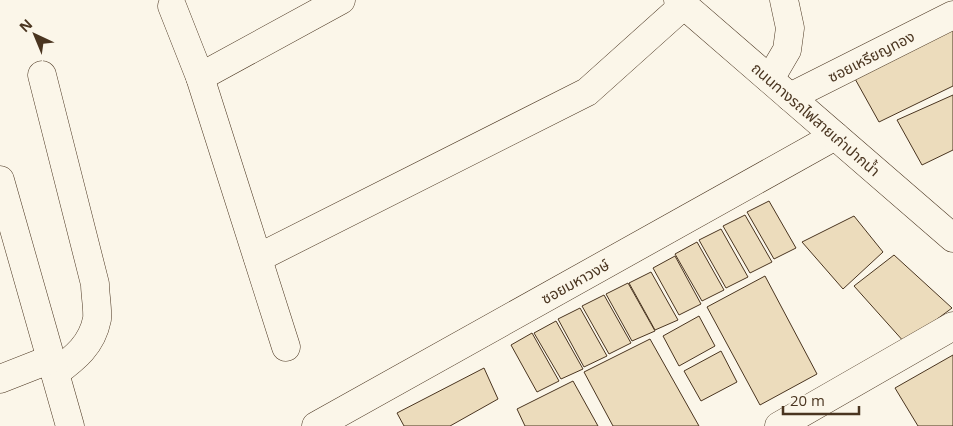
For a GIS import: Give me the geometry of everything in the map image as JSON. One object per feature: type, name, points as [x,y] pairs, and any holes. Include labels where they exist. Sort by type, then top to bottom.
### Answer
[{"type":"street","points":[[200,77],[341,0]]},
{"type":"street","points":[[780,88],[790,28],[784,0]]},
{"type":"street","points":[[258,258],[587,92],[681,3]]},
{"type":"street","name":"ถนนทางรถไฟสายเก่าปากน้ำ","points":[[681,3],[953,238]]},
{"type":"street","points":[[172,6],[200,77],[286,347]]},
{"type":"street","name":"ซอยเหรียญทอง","points":[[780,88],[953,14]]},
{"type":"street","points":[[0,379],[53,366],[78,356],[90,341],[97,319],[95,284],[42,75]]},
{"type":"street","name":"ซอยมหาวงษ์","points":[[316,426],[835,136]]},
{"type":"street","points":[[0,180],[8,241],[53,366],[70,426]]},
{"type":"street","points":[[779,426],[953,326]]},
{"type":"building","points":[[953,29],[953,86],[879,122],[854,77]]},
{"type":"building","points":[[953,95],[953,150],[922,165],[897,120]]},
{"type":"building","points":[[769,201],[796,248],[774,259],[747,212]]},
{"type":"building","points":[[745,215],[772,262],[750,273],[723,226]]},
{"type":"building","points":[[854,216],[883,252],[843,289],[802,242]]},
{"type":"building","points":[[721,229],[748,277],[726,288],[699,240]]},
{"type":"building","points":[[697,242],[724,290],[702,301],[675,254]]},
{"type":"building","points":[[894,255],[952,308],[905,343],[854,286]]},
{"type":"building","points":[[675,256],[701,304],[679,315],[653,268]]},
{"type":"building","points":[[651,272],[678,320],[655,330],[629,283]]},
{"type":"building","points":[[765,276],[817,374],[760,405],[707,307]]},
{"type":"building","points":[[628,283],[655,331],[632,341],[606,294]]},
{"type":"building","points":[[604,295],[631,343],[609,354],[582,306]]},
{"type":"building","points":[[580,308],[607,356],[584,367],[558,319]]},
{"type":"building","points":[[699,316],[715,346],[679,366],[663,336]]},
{"type":"building","points":[[556,321],[583,369],[561,379],[534,333]]},
{"type":"building","points":[[532,333],[559,381],[537,392],[511,345]]},
{"type":"building","points":[[650,339],[699,426],[613,426],[584,372]]},
{"type":"building","points":[[721,351],[737,382],[701,401],[684,371]]},
{"type":"building","points":[[953,355],[953,426],[918,426],[895,388]]},
{"type":"building","points":[[484,368],[498,399],[450,426],[404,426],[397,413]]},
{"type":"building","points":[[573,381],[598,426],[525,426],[517,409]]}]
